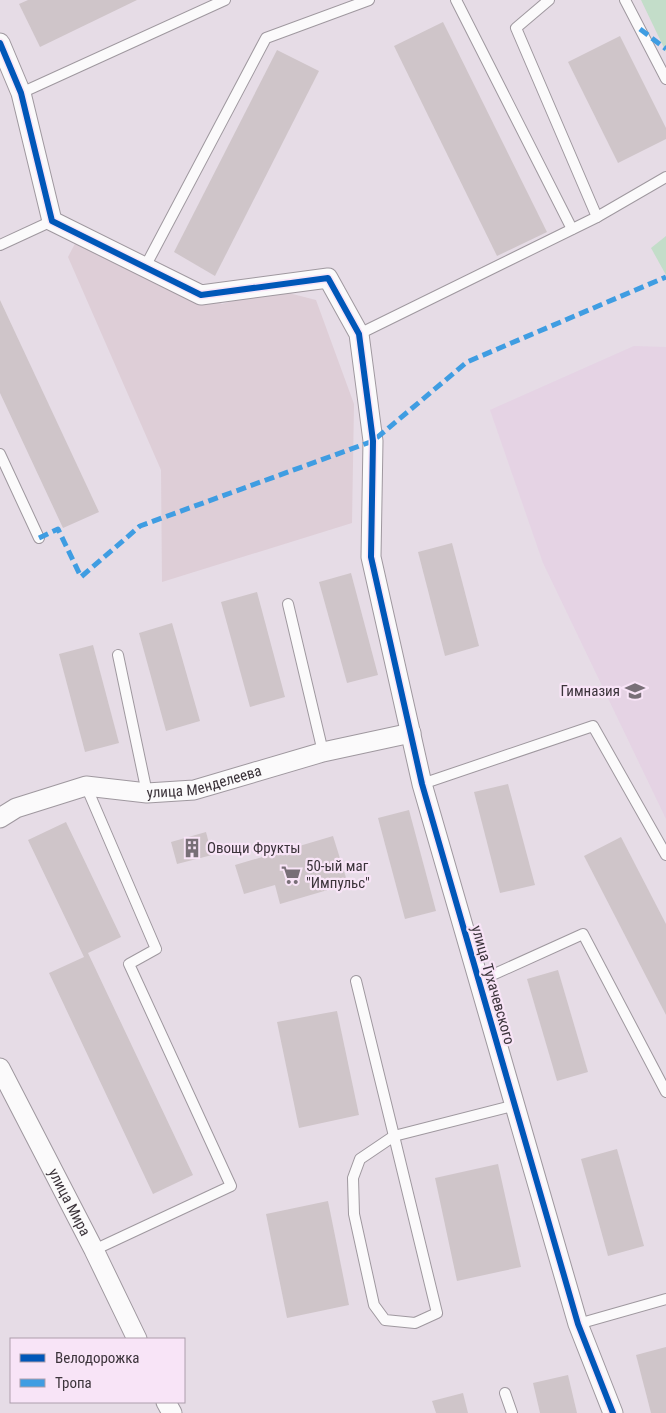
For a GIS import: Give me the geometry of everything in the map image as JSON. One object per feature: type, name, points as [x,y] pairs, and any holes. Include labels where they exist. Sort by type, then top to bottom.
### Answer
[{"type":"street","points":[[0,43],[21,93],[52,221],[201,295],[328,278],[359,334]]},
{"type":"street","name":"улица Тухачевского","points":[[359,334],[373,441],[370,558],[422,784],[578,1324],[614,1413]]},
{"type":"street","name":"улица Менделеева","points":[[0,818],[16,808],[86,786],[147,793],[194,790],[323,752],[411,733]]},
{"type":"street","name":"улица Мира","points":[[0,1068],[94,1250],[137,1338]]},
{"type":"lane","points":[[21,93],[225,0]]},
{"type":"lane","points":[[145,267],[266,38],[369,0]]},
{"type":"lane","points":[[456,0],[572,229]]},
{"type":"lane","points":[[549,0],[516,28],[597,217]]},
{"type":"lane","points":[[625,0],[666,79]]},
{"type":"lane","points":[[359,334],[597,217],[666,177]]},
{"type":"lane","points":[[0,244],[52,221]]},
{"type":"lane","points":[[0,454],[39,538]]},
{"type":"lane","points":[[288,604],[323,752]]},
{"type":"lane","points":[[118,654],[147,793]]},
{"type":"lane","points":[[422,784],[592,726],[666,855]]},
{"type":"lane","points":[[86,786],[156,949],[129,964],[231,1186],[94,1250]]},
{"type":"lane","points":[[479,981],[583,934],[666,1092]]},
{"type":"lane","points":[[356,981],[394,1136],[437,1314],[415,1323],[385,1320],[374,1305],[354,1214],[354,1178],[360,1159],[394,1136],[516,1105]]},
{"type":"lane","points":[[578,1324],[666,1299]]},
{"type":"lane","points":[[505,1393],[512,1413]]},
{"type":"shaded area","points":[[80,234],[222,304],[273,289],[316,300],[354,404],[352,523],[162,582],[161,470],[68,257]]},
{"type":"shaded area","name":"Гимназия","points":[[634,346],[666,347],[666,819],[543,563],[490,410]]},
{"type":"green space","points":[[641,0],[666,0],[666,52]]},
{"type":"green space","points":[[666,236],[666,275],[651,248]]},
{"type":"building","points":[[28,0],[137,0],[40,47],[19,4]]},
{"type":"building","points":[[443,22],[547,232],[497,256],[394,46]]},
{"type":"building","points":[[620,36],[666,128],[666,139],[618,163],[568,62]]},
{"type":"building","points":[[277,50],[319,71],[215,276],[174,252]]},
{"type":"building","points":[[0,300],[99,512],[63,528],[0,393]]},
{"type":"building","points":[[452,543],[479,646],[445,656],[418,552]]},
{"type":"building","points":[[351,573],[378,675],[347,683],[319,582]]},
{"type":"building","points":[[257,592],[285,697],[250,707],[221,602]]},
{"type":"building","points":[[172,623],[200,721],[166,731],[139,633]]},
{"type":"building","points":[[93,645],[119,743],[85,752],[59,654]]},
{"type":"building","points":[[508,784],[535,885],[500,893],[474,792]]},
{"type":"building","points":[[409,810],[436,911],[405,919],[378,818]]},
{"type":"building","points":[[66,822],[121,937],[88,953],[193,1175],[153,1194],[49,973],[84,957],[28,840]]},
{"type":"building","name":"Овощи Фрукты","points":[[206,832],[212,855],[177,864],[171,842]]},
{"type":"building","name":"50-ый маг \"Импульс\"","points":[[333,836],[348,884],[280,904],[275,885],[244,894],[235,865]]},
{"type":"building","points":[[621,837],[666,924],[666,1015],[584,856]]},
{"type":"building","points":[[558,970],[588,1072],[557,1081],[527,979]]},
{"type":"building","points":[[337,1011],[359,1115],[299,1128],[277,1022]]},
{"type":"building","points":[[617,1149],[644,1246],[608,1256],[581,1159]]},
{"type":"building","points":[[498,1164],[521,1267],[457,1281],[435,1178]]},
{"type":"building","points":[[328,1201],[349,1305],[287,1318],[266,1214]]},
{"type":"building","points":[[666,1347],[666,1413],[651,1413],[636,1355]]},
{"type":"building","points":[[568,1375],[577,1413],[540,1413],[533,1383]]},
{"type":"building","points":[[463,1393],[468,1413],[436,1413],[432,1401]]},
{"type":"marked path","points":[[640,29],[666,49]]},
{"type":"marked path","points":[[39,538],[58,529],[81,577],[140,526],[373,441],[467,362],[666,277]]},
{"type":"cycle path","points":[[0,43],[21,93],[52,221],[201,295],[328,278],[359,334],[373,441],[371,557],[422,784],[578,1324],[613,1413]]},
{"type":"place","name":"Гимназия","points":[[635,691]]},
{"type":"place","name":"Овощи Фрукты","points":[[192,848]]},
{"type":"place","name":"50-ый маг \"Импульс\"","points":[[291,875]]}]
